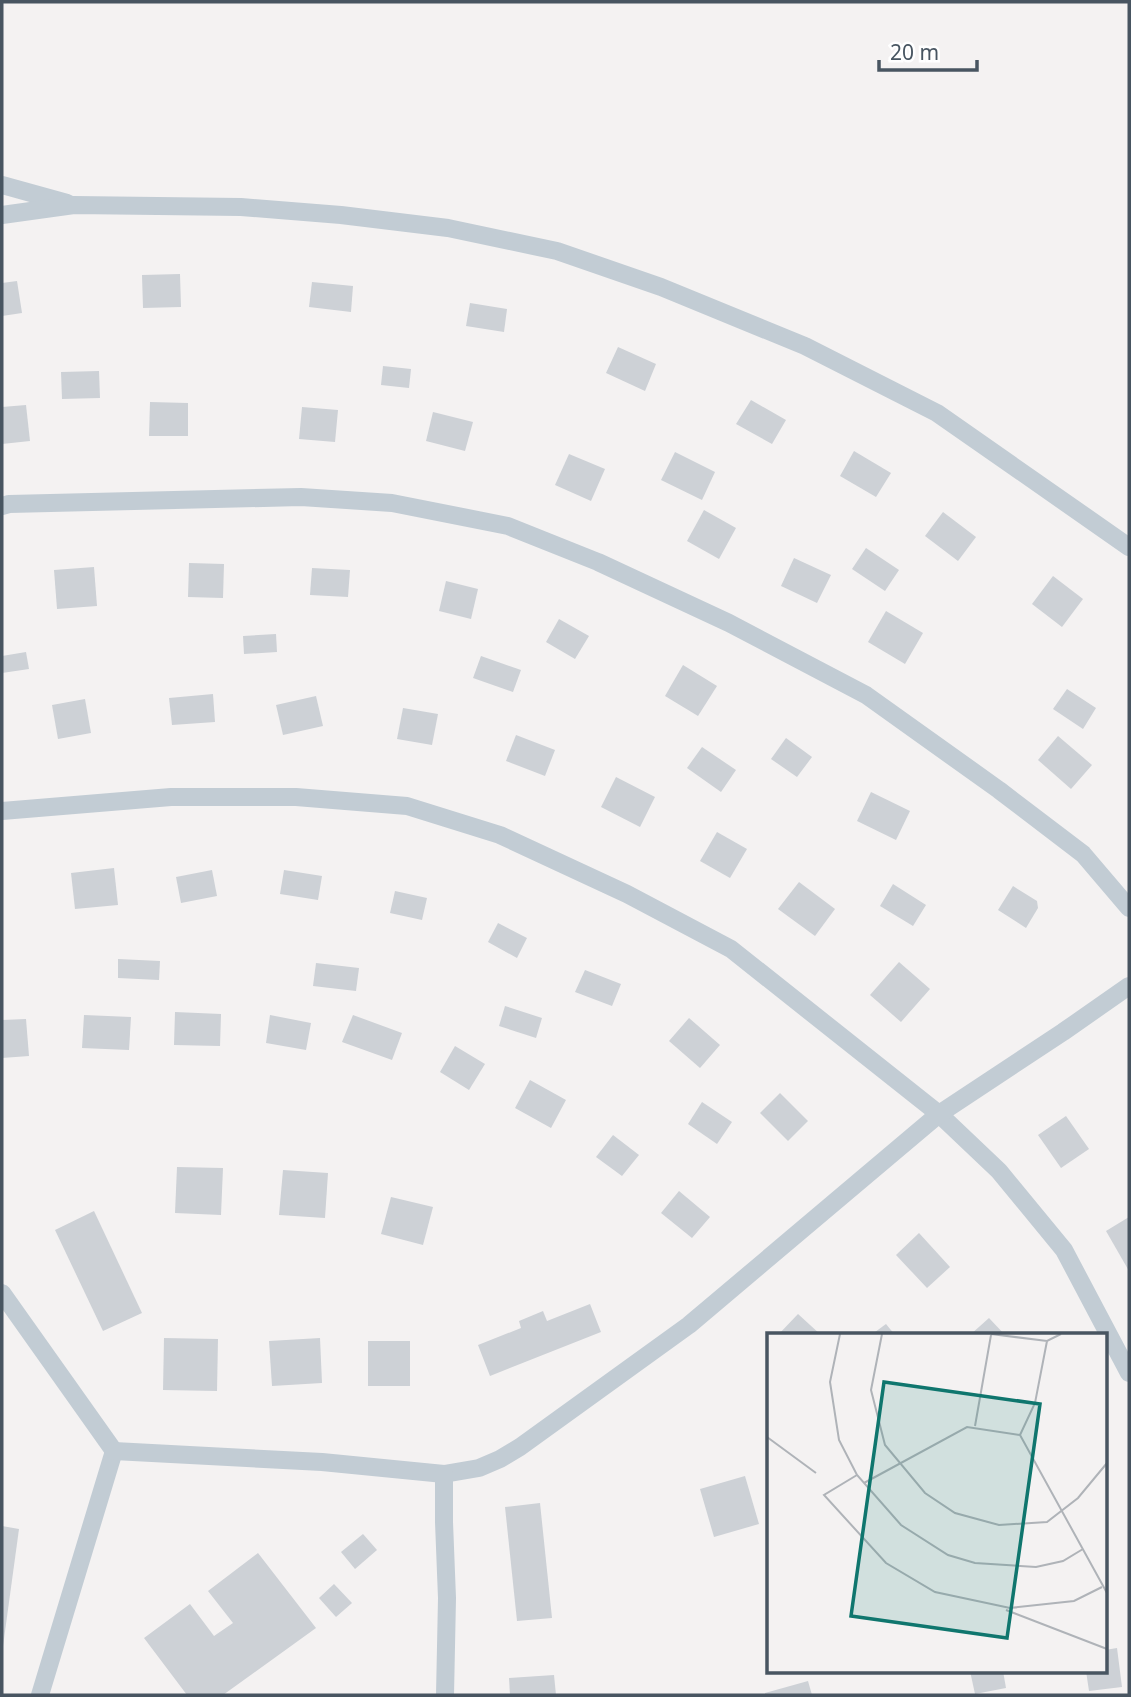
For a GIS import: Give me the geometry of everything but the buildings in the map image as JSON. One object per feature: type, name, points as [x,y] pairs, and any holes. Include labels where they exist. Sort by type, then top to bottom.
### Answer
[{"type":"lane","points":[[2,185],[74,205]]},
{"type":"lane","points":[[2,215],[74,205],[241,207],[341,215],[448,228],[557,251],[661,287],[805,346],[937,413],[1129,547]]},
{"type":"lane","points":[[2,506],[163,499],[301,497],[392,503],[508,526],[598,562],[729,624],[866,695],[1083,854],[1129,908]]},
{"type":"lane","points":[[2,811],[171,797],[296,797],[407,806],[500,835],[627,894],[731,949],[939,1114],[999,1171],[1064,1250],[1129,1373]]},
{"type":"lane","points":[[114,1451],[323,1462],[444,1474],[479,1468],[500,1459],[689,1325],[939,1114],[1129,986]]},
{"type":"lane","points":[[2,1293],[114,1451]]},
{"type":"lane","points":[[40,1695],[114,1451]]},
{"type":"lane","points":[[444,1474],[445,1695]]}]
